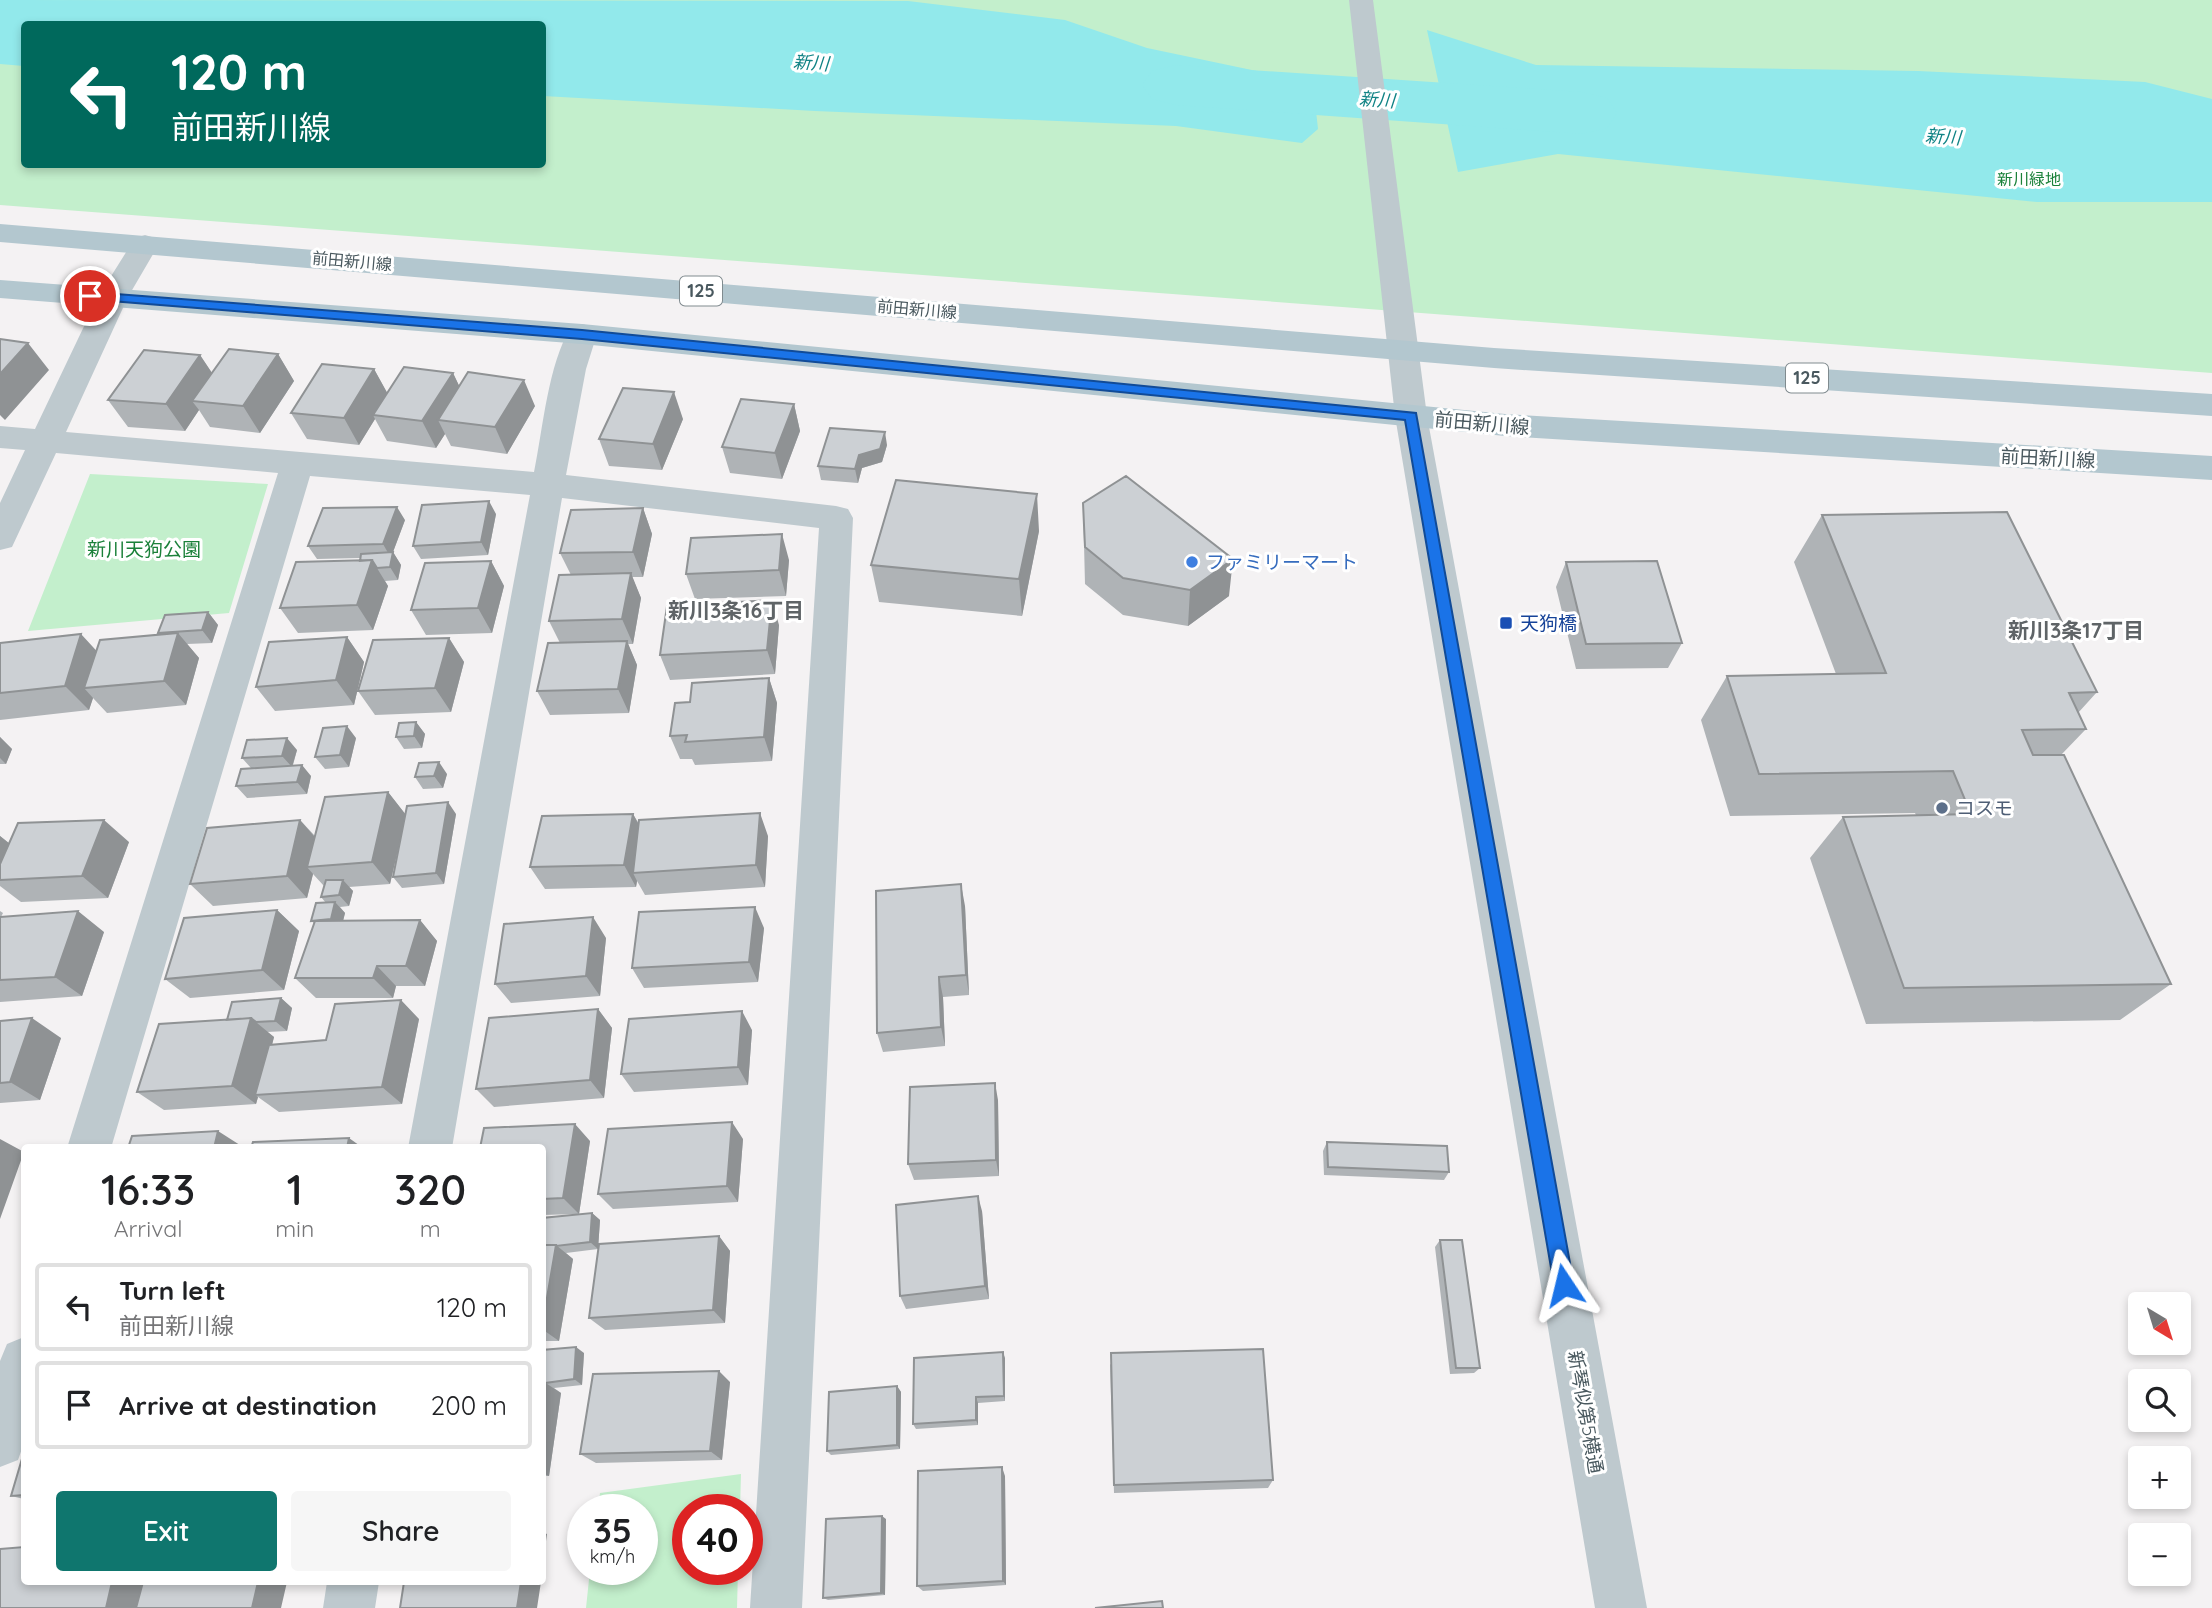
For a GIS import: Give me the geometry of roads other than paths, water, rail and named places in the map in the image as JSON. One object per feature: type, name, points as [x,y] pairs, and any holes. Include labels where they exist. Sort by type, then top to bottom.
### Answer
[{"type":"main road","name":"前田新川線","points":[[0,233],[1402,350],[2212,405]]},
{"type":"main road","name":"前田新川線","points":[[0,289],[582,334],[1505,425],[2212,468]]},
{"type":"street","name":"新琴似第5横通","points":[[1361,0],[1411,416],[1621,1608]]},
{"type":"street","points":[[0,538],[113,298],[145,244]]},
{"type":"street","points":[[431,1144],[548,485],[571,369],[582,334]]},
{"type":"street","points":[[0,438],[548,485],[836,518],[776,1608]]},
{"type":"street","points":[[90,1144],[297,463]]},
{"type":"street","points":[[0,1442],[21,1371]]},
{"type":"street","points":[[349,1608],[353,1585]]},
{"type":"water","points":[[0,0],[908,1],[1065,20],[1147,48],[1313,83],[1318,129],[1302,143],[1176,126],[546,96],[546,21],[21,21],[21,66],[0,64]]},
{"type":"water","points":[[1427,30],[1536,65],[1918,71],[2145,82],[2212,99],[2212,202],[2037,202],[1558,154],[1458,172]]},
{"type":"waterway","name":"新川","points":[[1176,85],[1582,113]]},
{"type":"place","name":"ファミリーマート","points":[[1192,562]]},
{"type":"place","name":"天狗橋","points":[[1506,623]]},
{"type":"place","name":"コスモ","points":[[1942,808]]},
{"type":"district","name":"新川3条16丁目","points":[[736,611]]},
{"type":"district","name":"新川3条17丁目","points":[[2076,631]]},
{"type":"park label","name":"新川緑地","points":[[2029,179]]},
{"type":"park label","name":"新川天狗公園","points":[[144,549]]}]
